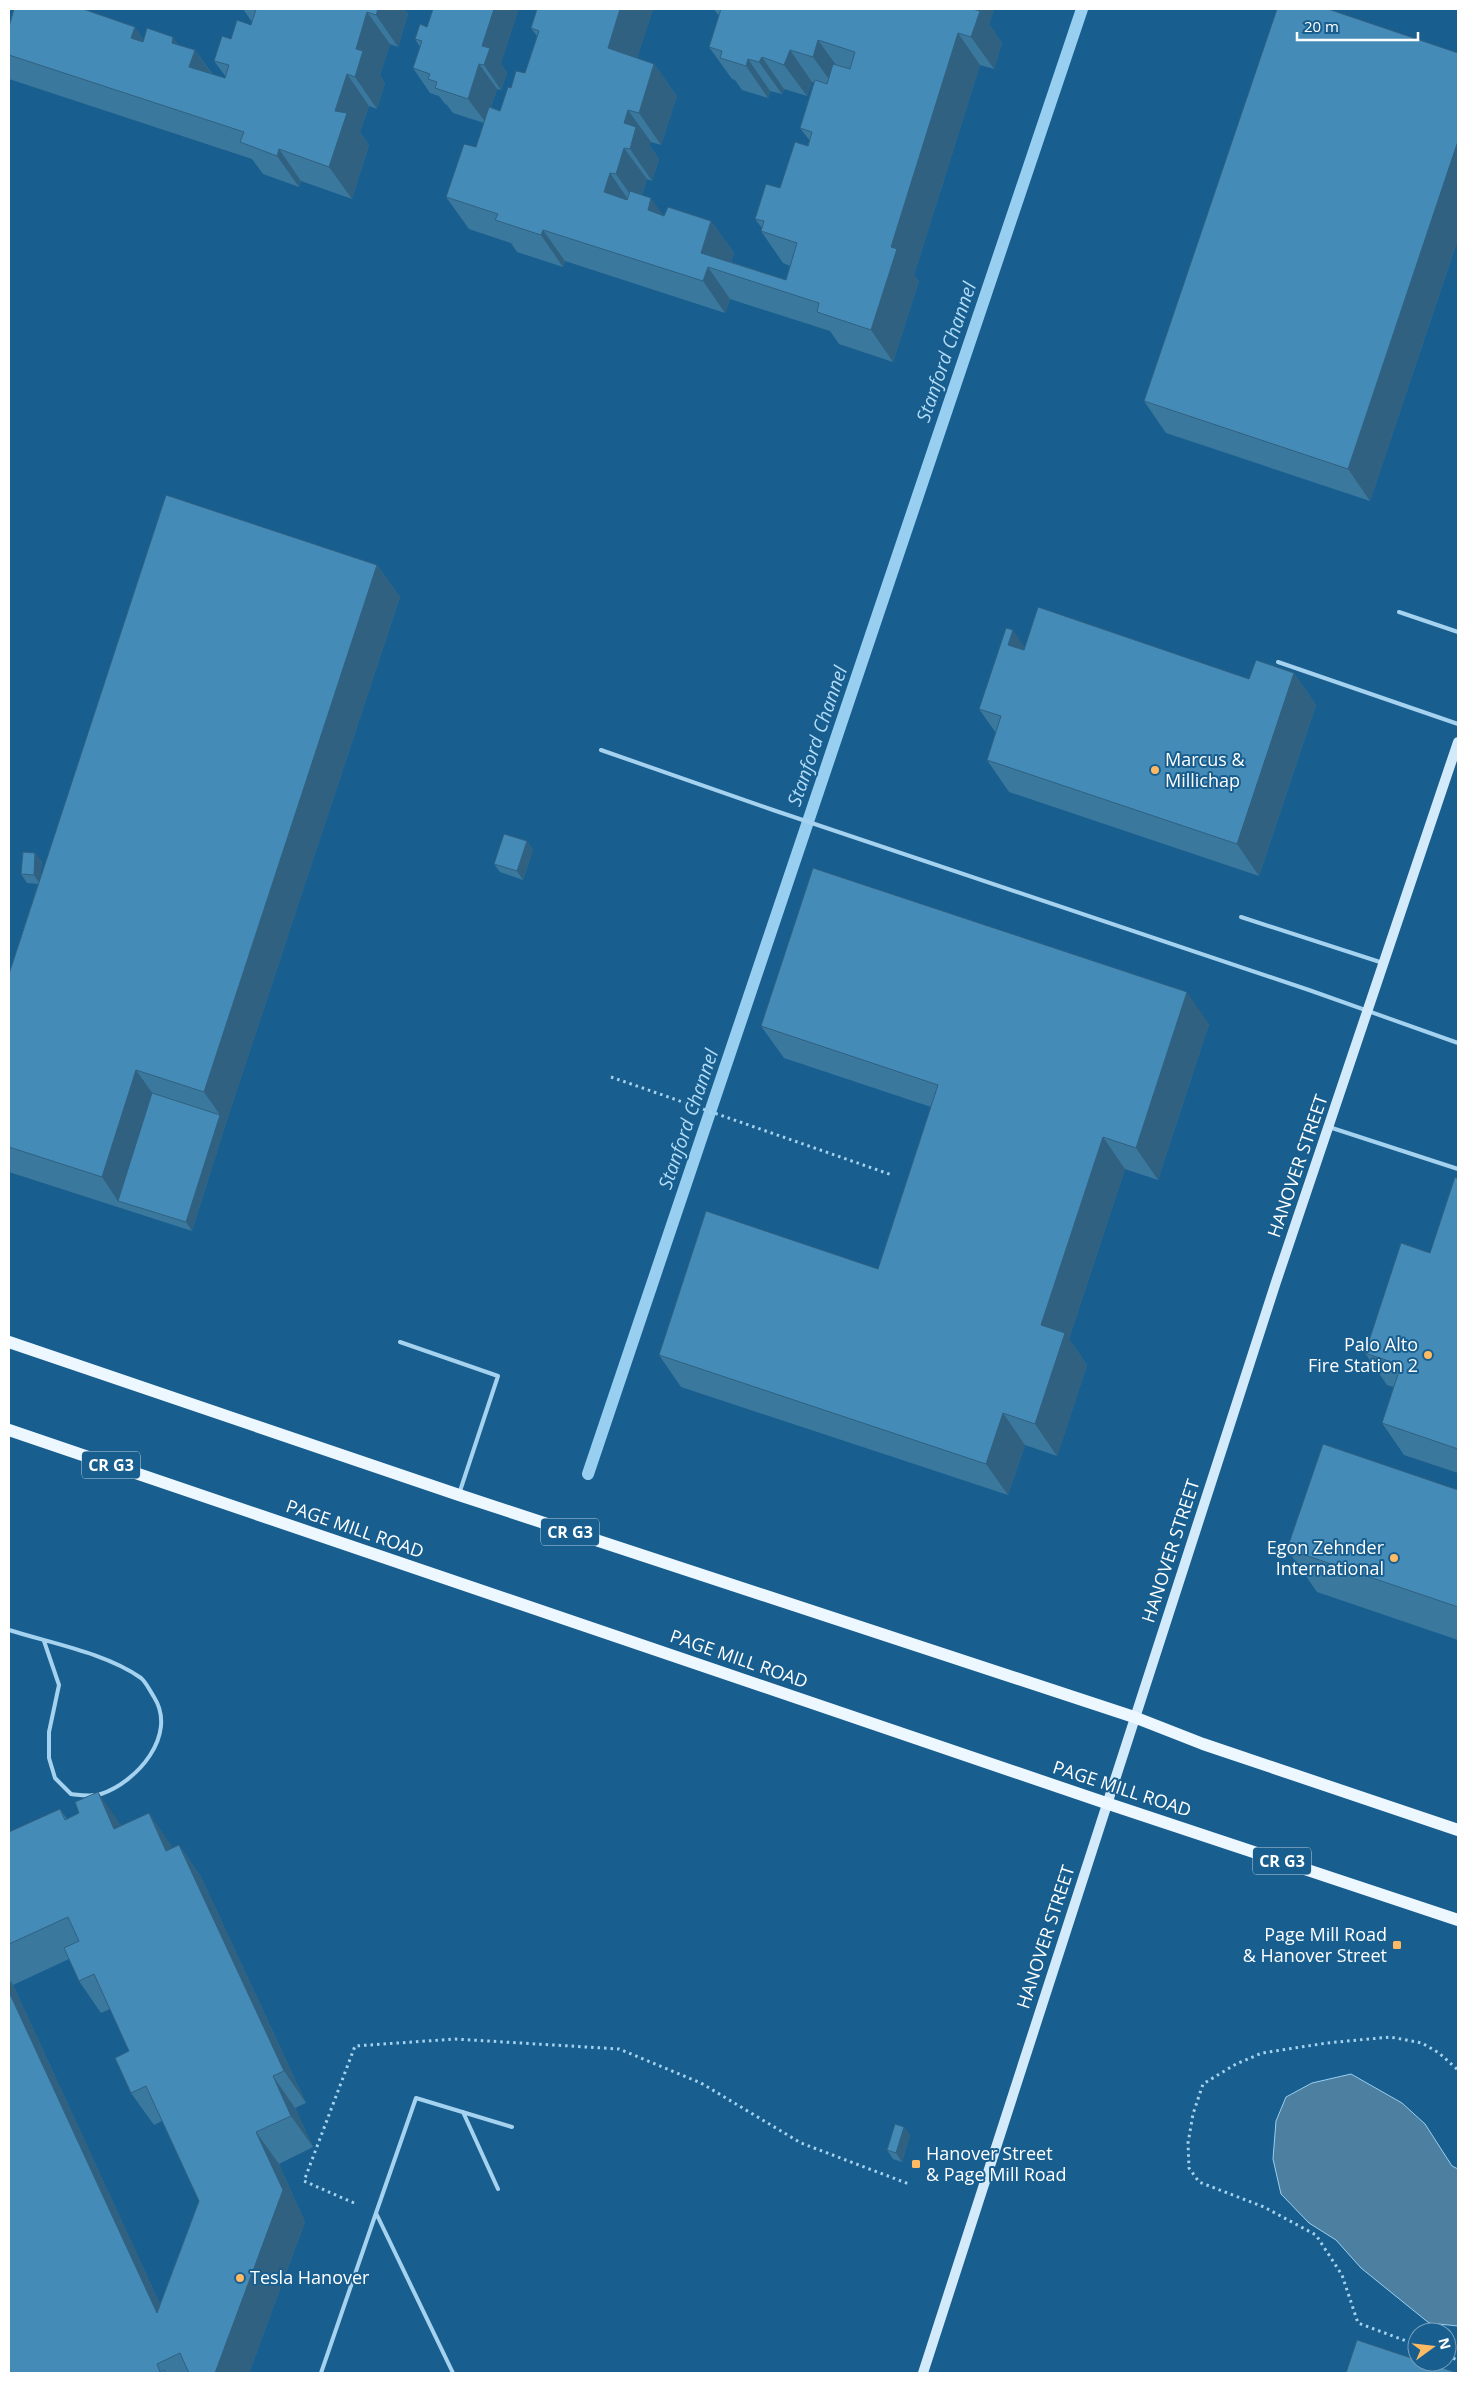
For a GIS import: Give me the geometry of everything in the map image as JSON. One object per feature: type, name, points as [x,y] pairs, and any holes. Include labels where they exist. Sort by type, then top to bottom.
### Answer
[{"type":"main road","name":"CR G3","points":[[9,1342],[459,1495],[1134,1717],[1208,1745],[1458,1830]]},
{"type":"main road","name":"PAGE MILL ROAD","points":[[9,1430],[1106,1803],[1458,1920]]},
{"type":"street","name":"HANOVER STREET","points":[[923,2373],[1134,1717],[1458,742]]},
{"type":"lane","points":[[1399,612],[1458,632]]},
{"type":"lane","points":[[1278,662],[1458,724]]},
{"type":"lane","points":[[601,750],[773,810],[1309,990],[1458,1043]]},
{"type":"lane","points":[[1240,917],[1384,963]]},
{"type":"lane","points":[[1329,1127],[1458,1169]]},
{"type":"lane","points":[[400,1342],[498,1376],[459,1495]]},
{"type":"lane","points":[[9,1630],[44,1641],[104,1660],[142,1679],[160,1706],[159,1736],[149,1758],[134,1776],[100,1794],[70,1794],[55,1778],[48,1758],[49,1732],[59,1685],[44,1641]]},
{"type":"lane","points":[[321,2373],[416,2098],[512,2127]]},
{"type":"lane","points":[[462,2112],[498,2189]]},
{"type":"lane","points":[[376,2213],[453,2373]]},
{"type":"path","points":[[611,1077],[892,1175]]},
{"type":"path","points":[[1407,2341],[1358,2323],[1342,2275],[1316,2235],[1264,2207],[1199,2182],[1190,2168],[1188,2143],[1193,2114],[1203,2084],[1236,2064],[1262,2053],[1327,2043],[1390,2037],[1422,2043],[1439,2052],[1458,2070]]},
{"type":"path","points":[[376,2213],[304,2181],[355,2046],[455,2039],[619,2049],[701,2083],[801,2143],[910,2184]]},
{"type":"water","points":[[1351,2074],[1402,2103],[1425,2124],[1452,2166],[1458,2169],[1458,2326],[1457,2322],[1428,2322],[1361,2268],[1336,2240],[1309,2223],[1281,2194],[1273,2159],[1276,2121],[1286,2097],[1312,2083]]},
{"type":"building","points":[[14,9],[83,9],[135,27],[131,38],[143,42],[147,28],[173,37],[172,43],[195,50],[189,67],[225,78],[229,65],[214,61],[222,36],[231,39],[237,20],[251,25],[256,9],[378,9],[376,15],[367,12],[356,49],[363,51],[355,77],[347,74],[335,111],[347,113],[329,167],[279,149],[277,156],[240,142],[244,132],[9,55],[9,27]]},
{"type":"building","points":[[433,9],[494,9],[482,46],[490,48],[484,65],[479,64],[468,99],[435,88],[437,82],[428,79],[430,74],[413,68],[422,41],[415,39],[420,24],[427,27]]},
{"type":"building","points":[[537,9],[620,9],[608,48],[654,64],[639,113],[628,110],[624,123],[636,127],[630,149],[624,148],[616,174],[610,173],[604,192],[627,200],[630,191],[651,198],[648,210],[664,216],[668,207],[711,221],[701,253],[786,280],[797,243],[761,231],[764,221],[755,219],[766,184],[780,188],[795,142],[808,146],[812,132],[800,128],[815,80],[827,84],[833,64],[850,69],[855,52],[818,40],[813,57],[790,50],[784,65],[762,57],[759,62],[748,59],[746,66],[720,58],[722,51],[709,47],[721,9],[972,9],[980,11],[971,37],[958,33],[891,247],[897,249],[871,330],[817,312],[819,303],[708,267],[703,281],[543,230],[541,235],[495,220],[498,214],[446,197],[464,144],[476,147],[489,107],[500,111],[508,87],[511,88],[516,71],[525,73],[539,31],[531,28]]},
{"type":"building","points":[[1277,9],[1328,9],[1458,53],[1458,141],[1348,469],[1144,401]]},
{"type":"building","points":[[166,495],[377,565],[204,1092],[136,1070],[102,1177],[9,1147],[9,974]]},
{"type":"building","name":"Marcus & Millichap","points":[[1038,607],[1249,679],[1256,660],[1294,673],[1237,844],[987,760],[1001,716],[979,709],[1006,628],[1013,630],[1008,645],[1024,650]]},
{"type":"building","points":[[504,834],[527,841],[517,871],[494,864]]},
{"type":"building","points":[[23,852],[35,853],[34,875],[21,874]]},
{"type":"building","points":[[813,868],[1187,992],[1136,1148],[1103,1137],[1041,1325],[1065,1333],[1035,1424],[1003,1413],[986,1464],[659,1355],[706,1211],[878,1269],[938,1085],[761,1026]]},
{"type":"building","points":[[152,1093],[220,1115],[186,1222],[118,1201]]},
{"type":"building","points":[[1455,1177],[1458,1179],[1458,1449],[1382,1423],[1401,1365],[1365,1353],[1401,1243],[1430,1253]]},
{"type":"building","points":[[1323,1444],[1458,1490],[1458,1607],[1287,1549]]},
{"type":"building","points":[[98,1792],[114,1829],[149,1813],[166,1851],[179,1845],[284,2071],[273,2076],[291,2116],[256,2132],[283,2190],[215,2373],[189,2373],[180,2353],[157,2364],[160,2372],[164,2370],[165,2373],[9,2373],[9,1992],[157,2313],[199,2201],[146,2086],[131,2093],[115,2058],[129,2051],[94,1974],[79,1981],[64,1948],[79,1941],[68,1917],[9,1944],[9,1832],[60,1809],[65,1820],[79,1813],[75,1802]]},
{"type":"building","points":[[895,2124],[904,2127],[896,2153],[887,2150]]},
{"type":"building","points":[[1357,2340],[1407,2357],[1407,2372],[1458,2373],[1346,2373]]},
{"type":"waterway","name":"Stanford Channel","points":[[588,1474],[1082,9]]},
{"type":"place","name":"Marcus & Millichap","points":[[1155,770]]},
{"type":"place","name":"Palo Alto Fire Station 2","points":[[1428,1355]]},
{"type":"place","name":"Egon Zehnder International","points":[[1394,1558]]},
{"type":"place","name":"Page Mill Road & Hanover Street","points":[[1397,1945]]},
{"type":"place","name":"Hanover Street & Page Mill Road","points":[[916,2164]]},
{"type":"place","name":"Tesla Hanover","points":[[240,2278]]}]
